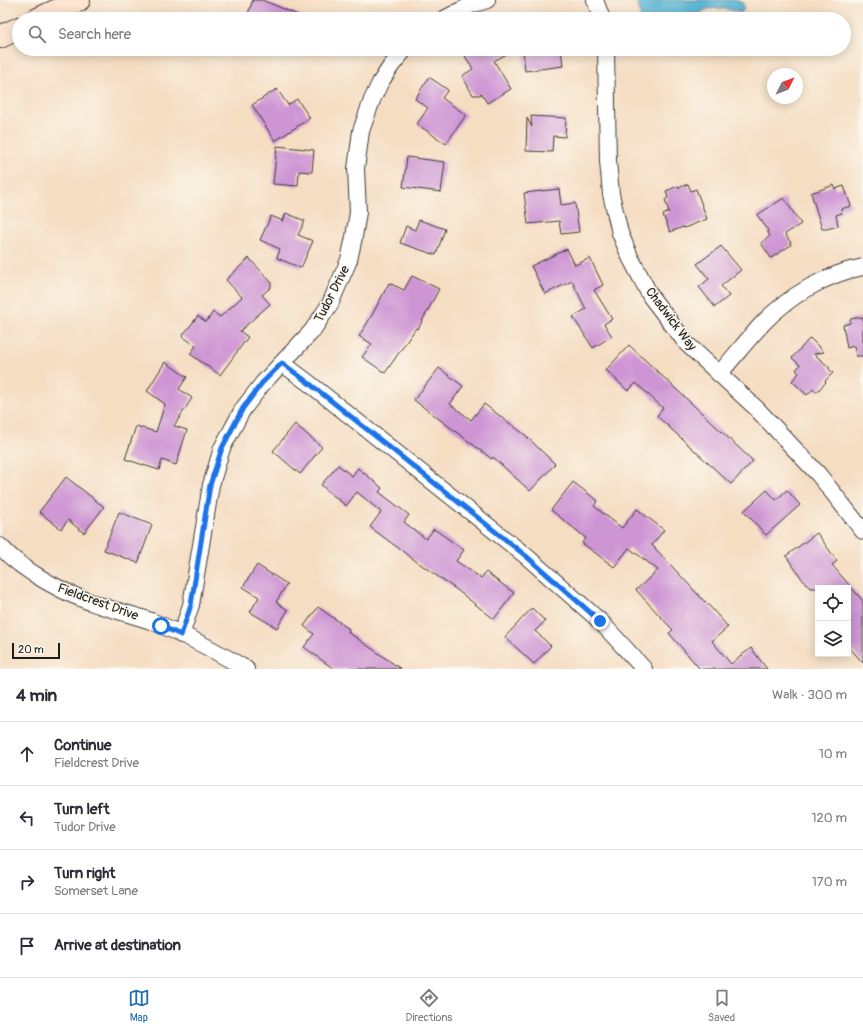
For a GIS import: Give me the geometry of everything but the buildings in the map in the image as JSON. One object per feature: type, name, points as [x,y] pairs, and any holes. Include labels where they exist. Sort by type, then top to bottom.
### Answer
[{"type":"main road","points":[[53,12],[79,0]]},
{"type":"main road","points":[[0,37],[12,31]]},
{"type":"street","points":[[458,12],[487,0]]},
{"type":"street","points":[[595,0],[599,12]]},
{"type":"street","name":"Tudor Drive","points":[[181,635],[191,605],[210,485],[222,448],[243,408],[262,383],[312,330],[330,304],[349,260],[354,237],[358,212],[356,169],[361,131],[380,83],[399,56]]},
{"type":"street","name":"Chadwick Way","points":[[606,56],[608,161],[611,194],[620,233],[630,257],[651,297],[687,344],[756,408],[819,474],[863,531]]},
{"type":"street","points":[[719,374],[764,322],[788,301],[819,282],[848,270],[863,267]]},
{"type":"street","points":[[282,363],[526,556],[600,621],[644,669]]},
{"type":"street","name":"Fieldcrest Drive","points":[[0,546],[22,565],[53,586],[97,605],[151,621],[225,656],[246,669]]},
{"type":"water","points":[[638,0],[732,0],[742,3],[744,9],[742,12],[716,8],[708,9],[702,12],[639,12]]},
{"type":"route","points":[[161,626],[181,635],[191,605],[210,485],[222,448],[243,408],[262,383],[282,363],[526,556],[600,621]]}]
